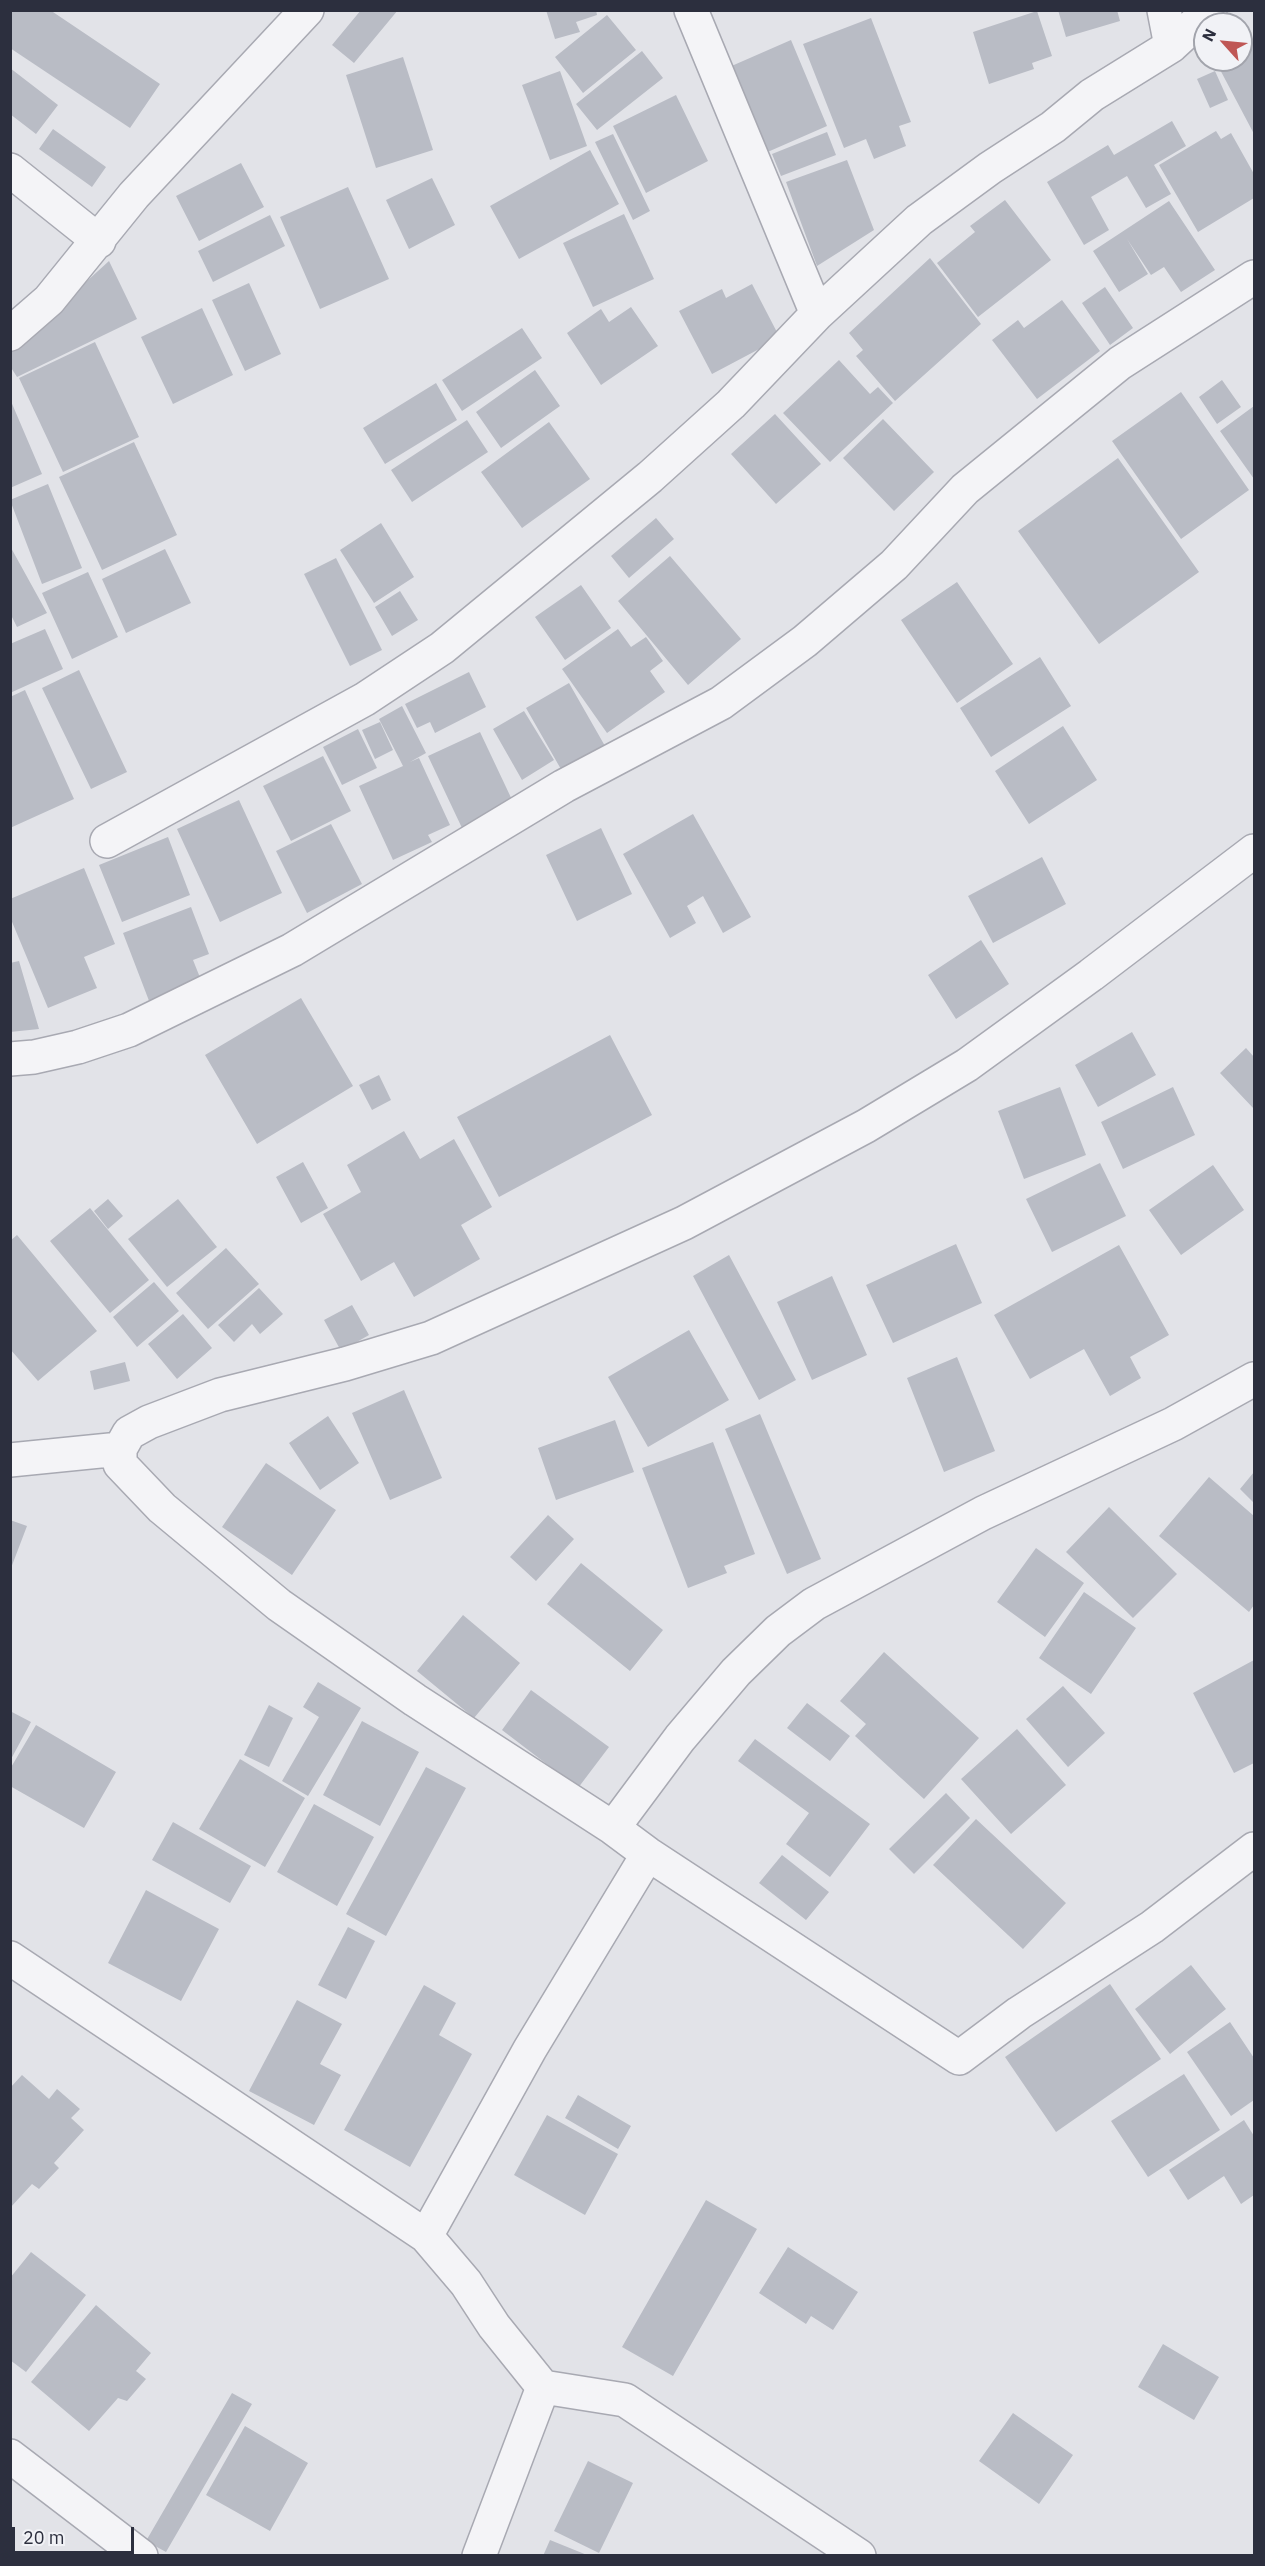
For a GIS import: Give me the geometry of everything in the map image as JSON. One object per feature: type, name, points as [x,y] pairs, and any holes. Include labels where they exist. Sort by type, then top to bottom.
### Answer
[{"type":"street","points":[[10,334],[49,300],[134,195],[307,10]]},
{"type":"street","points":[[692,10],[817,314]]},
{"type":"street","points":[[1164,10],[1171,46]]},
{"type":"street","points":[[107,841],[365,699],[442,648],[650,477],[730,404],[817,314],[919,220],[990,168],[1053,128],[1092,95],[1171,46],[1210,10]]},
{"type":"street","points":[[10,170],[99,241]]},
{"type":"street","points":[[10,1059],[34,1057],[78,1047],[129,1030],[292,950],[564,786],[721,703],[805,641],[894,565],[965,489],[1120,363],[1254,277]]},
{"type":"street","points":[[1251,860],[967,1065],[866,1126],[684,1223],[431,1338],[345,1364],[220,1395],[149,1422],[129,1433],[120,1449],[120,1464],[130,1478],[162,1508],[279,1605],[415,1700],[613,1828],[648,1854],[959,2058],[1019,2013],[1152,1927],[1254,1850]]},
{"type":"street","points":[[613,1828],[680,1738],[736,1672],[778,1631],[814,1604],[983,1513],[1173,1424],[1254,1379]]},
{"type":"street","points":[[10,1460],[120,1449]]},
{"type":"street","points":[[426,2236],[530,2049],[648,1854]]},
{"type":"street","points":[[10,1958],[426,2236],[466,2283],[494,2326],[543,2387],[625,2400],[860,2556]]},
{"type":"street","points":[[479,2556],[543,2387]]},
{"type":"street","points":[[10,2457],[141,2556]]},
{"type":"building","points":[[10,10],[50,10],[160,84],[130,128],[10,48]]},
{"type":"building","points":[[361,10],[398,10],[354,63],[332,45]]},
{"type":"building","points":[[546,10],[596,10],[597,15],[576,22],[580,32],[555,39]]},
{"type":"building","points":[[1058,10],[1117,10],[1120,21],[1066,37]]},
{"type":"building","points":[[1037,11],[1052,56],[1032,63],[1034,69],[989,84],[973,32]]},
{"type":"building","points":[[607,15],[636,50],[583,93],[555,57]]},
{"type":"building","points":[[871,18],[911,122],[899,126],[906,146],[874,159],[866,139],[844,148],[803,44]]},
{"type":"building","points":[[791,40],[827,126],[763,154],[727,68]]},
{"type":"building","points":[[1253,42],[1254,134],[1221,72],[1253,72]]},
{"type":"building","points":[[642,51],[663,78],[597,130],[576,104]]},
{"type":"building","points":[[403,57],[433,150],[376,168],[346,75]]},
{"type":"building","points":[[10,68],[58,105],[36,134],[10,114]]},
{"type":"building","points":[[560,71],[587,146],[550,160],[522,85]]},
{"type":"building","points":[[1215,72],[1228,100],[1210,108],[1197,79]]},
{"type":"building","points":[[676,95],[708,161],[646,193],[613,126]]},
{"type":"building","points":[[1172,121],[1186,146],[1154,165],[1171,194],[1146,208],[1127,176],[1091,197],[1109,230],[1084,245],[1047,182],[1108,145],[1114,155]]},
{"type":"building","points":[[53,129],[106,167],[92,187],[39,149]]},
{"type":"building","points":[[1216,131],[1221,139],[1231,133],[1254,174],[1254,198],[1198,232],[1159,165]]},
{"type":"building","points":[[827,132],[836,155],[781,176],[772,154]]},
{"type":"building","points":[[613,134],[650,211],[633,220],[595,142]]},
{"type":"building","points":[[590,150],[619,204],[519,259],[490,206]]},
{"type":"building","points":[[847,160],[874,230],[817,266],[786,182]]},
{"type":"building","points":[[241,163],[264,207],[199,241],[176,196]]},
{"type":"building","points":[[432,178],[455,225],[409,249],[386,200]]},
{"type":"building","points":[[348,187],[389,279],[320,309],[280,217]]},
{"type":"building","points":[[1005,200],[1051,260],[978,317],[937,263],[975,232],[970,226]]},
{"type":"building","points":[[1169,201],[1215,270],[1181,292],[1164,267],[1151,275],[1127,239],[1148,274],[1119,292],[1093,251]]},
{"type":"building","points":[[624,214],[654,279],[593,307],[563,243]]},
{"type":"building","points":[[270,215],[285,246],[213,282],[198,251]]},
{"type":"building","points":[[930,258],[981,324],[895,401],[856,356],[863,350],[849,333]]},
{"type":"building","points":[[109,261],[137,319],[17,377],[10,366],[10,351]]},
{"type":"building","points":[[249,283],[281,354],[245,371],[212,300]]},
{"type":"building","points":[[752,284],[780,338],[712,374],[679,311],[722,289],[726,298]]},
{"type":"building","points":[[1105,287],[1133,328],[1110,345],[1082,303]]},
{"type":"building","points":[[1062,300],[1100,351],[1037,399],[992,340],[1018,320],[1024,328]]},
{"type":"building","points":[[631,307],[658,346],[601,385],[567,333],[601,309],[609,322]]},
{"type":"building","points":[[202,308],[233,375],[173,404],[141,337]]},
{"type":"building","points":[[522,328],[542,358],[462,411],[442,380]]},
{"type":"building","points":[[95,342],[139,437],[63,472],[19,378]]},
{"type":"building","points":[[839,360],[870,394],[878,387],[893,403],[830,462],[783,413]]},
{"type":"building","points":[[535,370],[560,406],[501,448],[476,412]]},
{"type":"building","points":[[1222,380],[1241,407],[1217,424],[1199,397]]},
{"type":"building","points":[[436,383],[457,420],[385,464],[363,428]]},
{"type":"building","points":[[1181,392],[1249,490],[1181,539],[1112,441]]},
{"type":"building","points":[[10,399],[42,474],[10,488]]},
{"type":"building","points":[[1254,406],[1254,479],[1220,431]]},
{"type":"building","points":[[775,414],[821,464],[776,504],[731,454]]},
{"type":"building","points":[[883,419],[934,472],[894,511],[843,458]]},
{"type":"building","points":[[467,420],[488,452],[412,502],[391,470]]},
{"type":"building","points":[[549,422],[590,479],[522,528],[481,472]]},
{"type":"building","points":[[134,442],[177,535],[102,570],[59,477]]},
{"type":"building","points":[[1118,458],[1199,572],[1099,644],[1018,531]]},
{"type":"building","points":[[48,484],[82,568],[42,584],[10,500]]},
{"type":"building","points":[[656,518],[674,539],[629,578],[611,556]]},
{"type":"building","points":[[381,523],[414,577],[374,603],[340,550]]},
{"type":"building","points":[[10,546],[47,613],[17,627],[10,613]]},
{"type":"building","points":[[165,549],[191,603],[126,633],[102,579]]},
{"type":"building","points":[[670,556],[741,639],[688,685],[618,601]]},
{"type":"building","points":[[336,558],[382,650],[350,666],[304,574]]},
{"type":"building","points":[[88,572],[118,637],[72,659],[42,593]]},
{"type":"building","points":[[957,582],[1013,664],[957,703],[901,620]]},
{"type":"building","points":[[581,585],[611,628],[565,660],[535,617]]},
{"type":"building","points":[[400,591],[418,620],[392,636],[375,607]]},
{"type":"building","points":[[45,629],[63,669],[10,693],[10,644]]},
{"type":"building","points":[[618,629],[631,647],[646,637],[663,661],[650,671],[665,692],[607,733],[562,669]]},
{"type":"building","points":[[1040,657],[1071,706],[991,757],[960,708]]},
{"type":"building","points":[[79,670],[127,772],[91,789],[42,688]]},
{"type":"building","points":[[469,672],[486,707],[435,733],[430,722],[417,728],[405,704]]},
{"type":"building","points":[[569,683],[605,746],[562,771],[526,708]]},
{"type":"building","points":[[25,690],[74,799],[10,828],[10,697]]},
{"type":"building","points":[[402,706],[426,753],[410,762],[419,758],[450,825],[428,835],[432,842],[393,860],[359,786],[403,766],[379,719]]},
{"type":"building","points":[[524,711],[554,760],[522,780],[493,729]]},
{"type":"building","points":[[380,722],[393,750],[375,759],[362,730]]},
{"type":"building","points":[[1063,726],[1097,780],[1029,824],[995,771]]},
{"type":"building","points":[[358,729],[377,768],[342,785],[323,747]]},
{"type":"building","points":[[480,732],[514,804],[462,828],[428,756]]},
{"type":"building","points":[[323,756],[351,811],[291,841],[263,786]]},
{"type":"building","points":[[239,800],[282,893],[220,922],[177,829]]},
{"type":"building","points":[[693,814],[751,917],[723,933],[703,896],[687,906],[696,923],[670,938],[623,854]]},
{"type":"building","points":[[331,824],[362,884],[307,913],[276,851]]},
{"type":"building","points":[[601,828],[632,894],[577,921],[546,855]]},
{"type":"building","points":[[168,837],[190,895],[122,922],[99,865]]},
{"type":"building","points":[[1042,857],[1066,904],[993,943],[968,896]]},
{"type":"building","points":[[84,868],[115,944],[84,957],[97,988],[48,1008],[10,917],[10,899]]},
{"type":"building","points":[[191,907],[209,954],[193,960],[203,985],[151,1006],[123,933]]},
{"type":"building","points":[[981,940],[1009,984],[956,1019],[928,975]]},
{"type":"building","points":[[19,961],[39,1029],[10,1032],[10,963]]},
{"type":"building","points":[[301,998],[353,1086],[257,1144],[205,1055]]},
{"type":"building","points":[[1132,1032],[1156,1075],[1098,1107],[1075,1065]]},
{"type":"building","points":[[610,1035],[652,1115],[499,1197],[457,1117]]},
{"type":"building","points":[[1246,1048],[1254,1057],[1254,1109],[1220,1073]]},
{"type":"building","points":[[379,1075],[391,1100],[372,1110],[359,1085]]},
{"type":"building","points":[[1060,1087],[1086,1155],[1024,1179],[998,1111]]},
{"type":"building","points":[[1173,1087],[1195,1135],[1123,1169],[1101,1122]]},
{"type":"building","points":[[404,1131],[420,1159],[454,1139],[492,1207],[461,1225],[480,1259],[414,1297],[394,1262],[361,1281],[323,1214],[361,1192],[347,1165]]},
{"type":"building","points":[[303,1162],[328,1208],[301,1223],[276,1177]]},
{"type":"building","points":[[1100,1163],[1126,1216],[1052,1252],[1026,1199]]},
{"type":"building","points":[[1213,1165],[1244,1210],[1181,1255],[1149,1210]]},
{"type":"building","points":[[108,1199],[123,1216],[108,1229],[94,1211]]},
{"type":"building","points":[[178,1199],[217,1247],[167,1287],[128,1239]]},
{"type":"building","points":[[90,1208],[149,1280],[110,1313],[50,1241]]},
{"type":"building","points":[[17,1235],[97,1331],[38,1381],[10,1349],[10,1241]]},
{"type":"building","points":[[956,1244],[982,1303],[893,1343],[866,1285]]},
{"type":"building","points":[[1119,1245],[1169,1335],[1130,1357],[1141,1378],[1110,1396],[1084,1349],[1030,1379],[994,1315]]},
{"type":"building","points":[[226,1248],[259,1284],[208,1329],[176,1293]]},
{"type":"building","points":[[729,1255],[796,1380],[759,1400],[693,1276]]},
{"type":"building","points":[[832,1276],[867,1355],[812,1380],[777,1302]]},
{"type":"building","points":[[154,1282],[179,1311],[137,1347],[113,1317]]},
{"type":"building","points":[[259,1288],[283,1314],[260,1334],[252,1324],[234,1342],[218,1325]]},
{"type":"building","points":[[352,1305],[369,1335],[341,1351],[324,1320]]},
{"type":"building","points":[[183,1314],[212,1348],[177,1379],[148,1344]]},
{"type":"building","points":[[689,1330],[729,1400],[648,1447],[608,1377]]},
{"type":"building","points":[[957,1357],[995,1451],[944,1472],[907,1378]]},
{"type":"building","points":[[125,1362],[130,1381],[94,1390],[90,1371]]},
{"type":"building","points":[[404,1390],[442,1478],[390,1500],[352,1413]]},
{"type":"building","points":[[760,1414],[821,1559],[787,1574],[725,1429]]},
{"type":"building","points":[[328,1416],[359,1463],[320,1490],[289,1443]]},
{"type":"building","points":[[615,1420],[634,1472],[556,1500],[538,1448]]},
{"type":"building","points":[[713,1442],[755,1554],[724,1566],[727,1573],[688,1588],[642,1468]]},
{"type":"building","points":[[266,1463],[336,1510],[292,1575],[222,1527]]},
{"type":"building","points":[[1254,1472],[1254,1503],[1240,1489]]},
{"type":"building","points":[[1209,1477],[1254,1516],[1254,1605],[1249,1612],[1159,1536]]},
{"type":"building","points":[[1109,1507],[1177,1574],[1133,1618],[1066,1552]]},
{"type":"building","points":[[548,1515],[574,1539],[536,1581],[510,1557]]},
{"type":"building","points":[[10,1520],[27,1526],[11,1568],[10,1568]]},
{"type":"building","points":[[1036,1548],[1084,1583],[1045,1637],[997,1602]]},
{"type":"building","points":[[581,1563],[663,1630],[630,1671],[547,1604]]},
{"type":"building","points":[[1084,1592],[1136,1628],[1091,1694],[1039,1658]]},
{"type":"building","points":[[463,1615],[520,1663],[474,1718],[417,1671]]},
{"type":"building","points":[[884,1652],[979,1738],[924,1799],[855,1736],[866,1724],[840,1701]]},
{"type":"building","points":[[1254,1660],[1254,1763],[1234,1773],[1193,1693]]},
{"type":"building","points":[[318,1682],[361,1708],[308,1796],[282,1781],[319,1717],[303,1707]]},
{"type":"building","points":[[1063,1686],[1105,1733],[1068,1767],[1026,1719]]},
{"type":"building","points":[[531,1690],[609,1747],[578,1788],[502,1730]]},
{"type":"building","points":[[807,1703],[850,1736],[830,1761],[787,1728]]},
{"type":"building","points":[[269,1705],[293,1718],[269,1767],[244,1755]]},
{"type":"building","points":[[10,1711],[31,1722],[10,1761]]},
{"type":"building","points":[[362,1721],[419,1752],[380,1826],[323,1795]]},
{"type":"building","points":[[36,1725],[116,1772],[84,1828],[10,1786],[10,1769]]},
{"type":"building","points":[[1017,1729],[1066,1785],[1011,1834],[961,1779]]},
{"type":"building","points":[[755,1739],[870,1824],[830,1877],[786,1844],[809,1813],[738,1761]]},
{"type":"building","points":[[240,1759],[305,1798],[265,1867],[199,1829]]},
{"type":"building","points":[[426,1767],[466,1788],[386,1936],[346,1914]]},
{"type":"building","points":[[946,1793],[970,1818],[914,1874],[889,1849]]},
{"type":"building","points":[[314,1804],[374,1837],[337,1906],[277,1872]]},
{"type":"building","points":[[976,1819],[1066,1903],[1023,1949],[933,1865]]},
{"type":"building","points":[[173,1822],[251,1866],[230,1903],[152,1860]]},
{"type":"building","points":[[782,1855],[829,1892],[806,1920],[759,1883]]},
{"type":"building","points":[[146,1890],[219,1929],[181,2001],[108,1963]]},
{"type":"building","points":[[348,1927],[375,1941],[346,1999],[318,1985]]},
{"type":"building","points":[[1191,1965],[1226,2009],[1170,2054],[1135,2009]]},
{"type":"building","points":[[1110,1984],[1161,2059],[1056,2132],[1005,2057]]},
{"type":"building","points":[[424,1985],[456,2003],[439,2035],[472,2054],[410,2167],[344,2130]]},
{"type":"building","points":[[297,2000],[342,2024],[320,2064],[341,2075],[314,2125],[249,2091]]},
{"type":"building","points":[[1230,2022],[1254,2058],[1254,2100],[1231,2116],[1187,2052]]},
{"type":"building","points":[[1184,2074],[1220,2130],[1148,2177],[1111,2121]]},
{"type":"building","points":[[22,2075],[49,2099],[57,2089],[80,2109],[71,2118],[84,2130],[54,2163],[59,2168],[39,2189],[32,2184],[10,2208],[10,2088]]},
{"type":"building","points":[[578,2095],[631,2126],[618,2149],[565,2118]]},
{"type":"building","points":[[547,2115],[618,2154],[585,2215],[514,2175]]},
{"type":"building","points":[[1244,2120],[1254,2136],[1254,2195],[1241,2204],[1224,2176],[1188,2200],[1169,2170]]},
{"type":"building","points":[[706,2200],[757,2229],[673,2376],[622,2347]]},
{"type":"building","points":[[788,2247],[858,2292],[833,2330],[811,2316],[806,2324],[759,2293]]},
{"type":"building","points":[[31,2252],[86,2295],[26,2372],[10,2360],[10,2278]]},
{"type":"building","points":[[96,2305],[151,2353],[136,2371],[146,2379],[127,2401],[118,2398],[89,2431],[31,2382]]},
{"type":"building","points":[[1163,2344],[1219,2377],[1194,2420],[1138,2387]]},
{"type":"building","points":[[232,2393],[252,2404],[166,2552],[146,2541]]},
{"type":"building","points":[[1013,2413],[1073,2455],[1039,2504],[979,2461]]},
{"type":"building","points":[[245,2426],[308,2463],[270,2531],[206,2495]]},
{"type":"building","points":[[588,2461],[633,2483],[599,2553],[554,2531]]},
{"type":"building","points":[[550,2540],[587,2555],[587,2556],[543,2556]]}]
